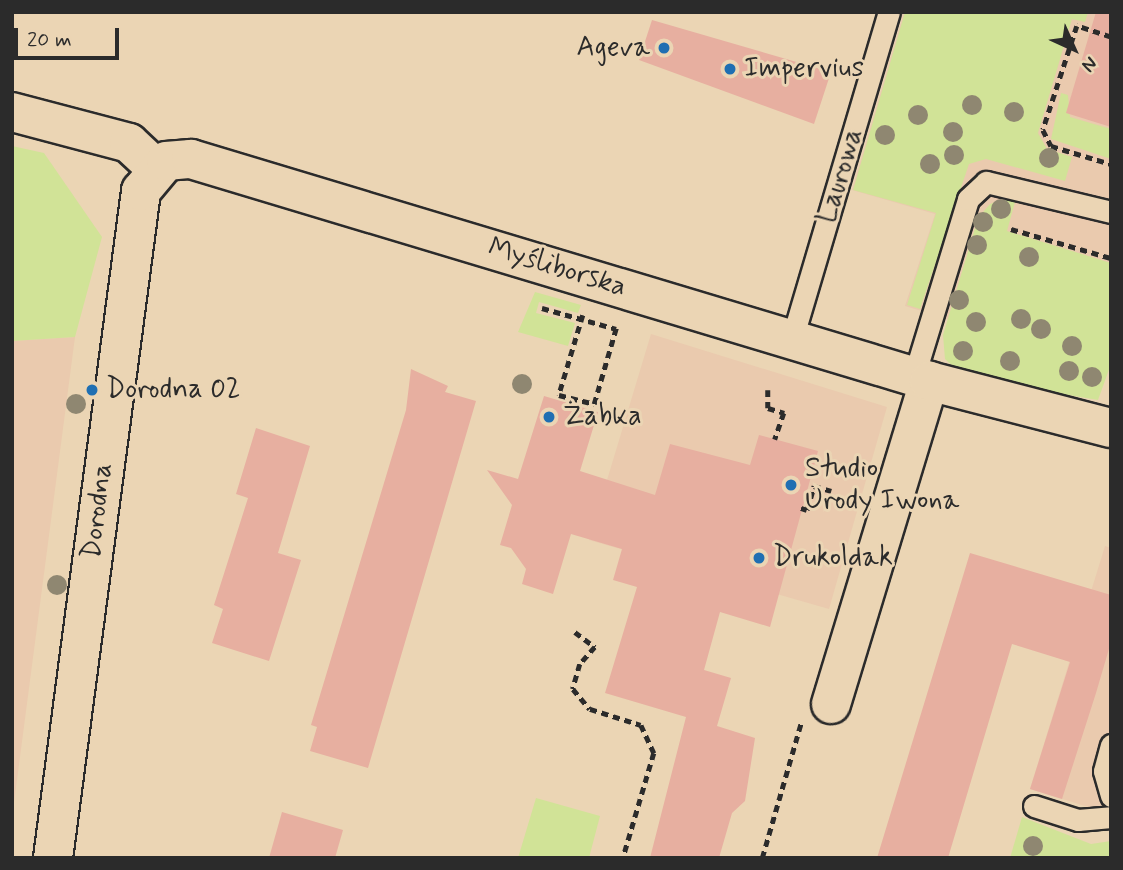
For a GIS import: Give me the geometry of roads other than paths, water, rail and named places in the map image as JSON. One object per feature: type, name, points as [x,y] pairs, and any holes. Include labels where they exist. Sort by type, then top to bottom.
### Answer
[{"type":"street","points":[[12,112],[129,144],[155,167]]},
{"type":"street","name":"Myśliborska","points":[[155,167],[191,159],[921,378],[1111,428]]},
{"type":"street","name":"Dorodna","points":[[53,858],[141,191],[155,167]]},
{"type":"street","points":[[831,704],[921,378]]},
{"type":"lane","name":"Laurowa","points":[[792,340],[889,12]]},
{"type":"lane","points":[[921,378],[968,199],[986,182],[1111,212]]},
{"type":"lane","points":[[1111,745],[1104,771],[1111,796]]},
{"type":"lane","points":[[1034,806],[1077,820],[1111,817]]},
{"type":"place","name":"Ageva","points":[[664,48]]},
{"type":"place","name":"Impervius","points":[[730,69]]},
{"type":"place","name":"Dorodna 02","points":[[92,390]]},
{"type":"place","name":"Żabka","points":[[549,417]]},
{"type":"place","name":"Studio Urody Iwona","points":[[791,485]]},
{"type":"place","name":"Drukoldak","points":[[759,558]]}]
